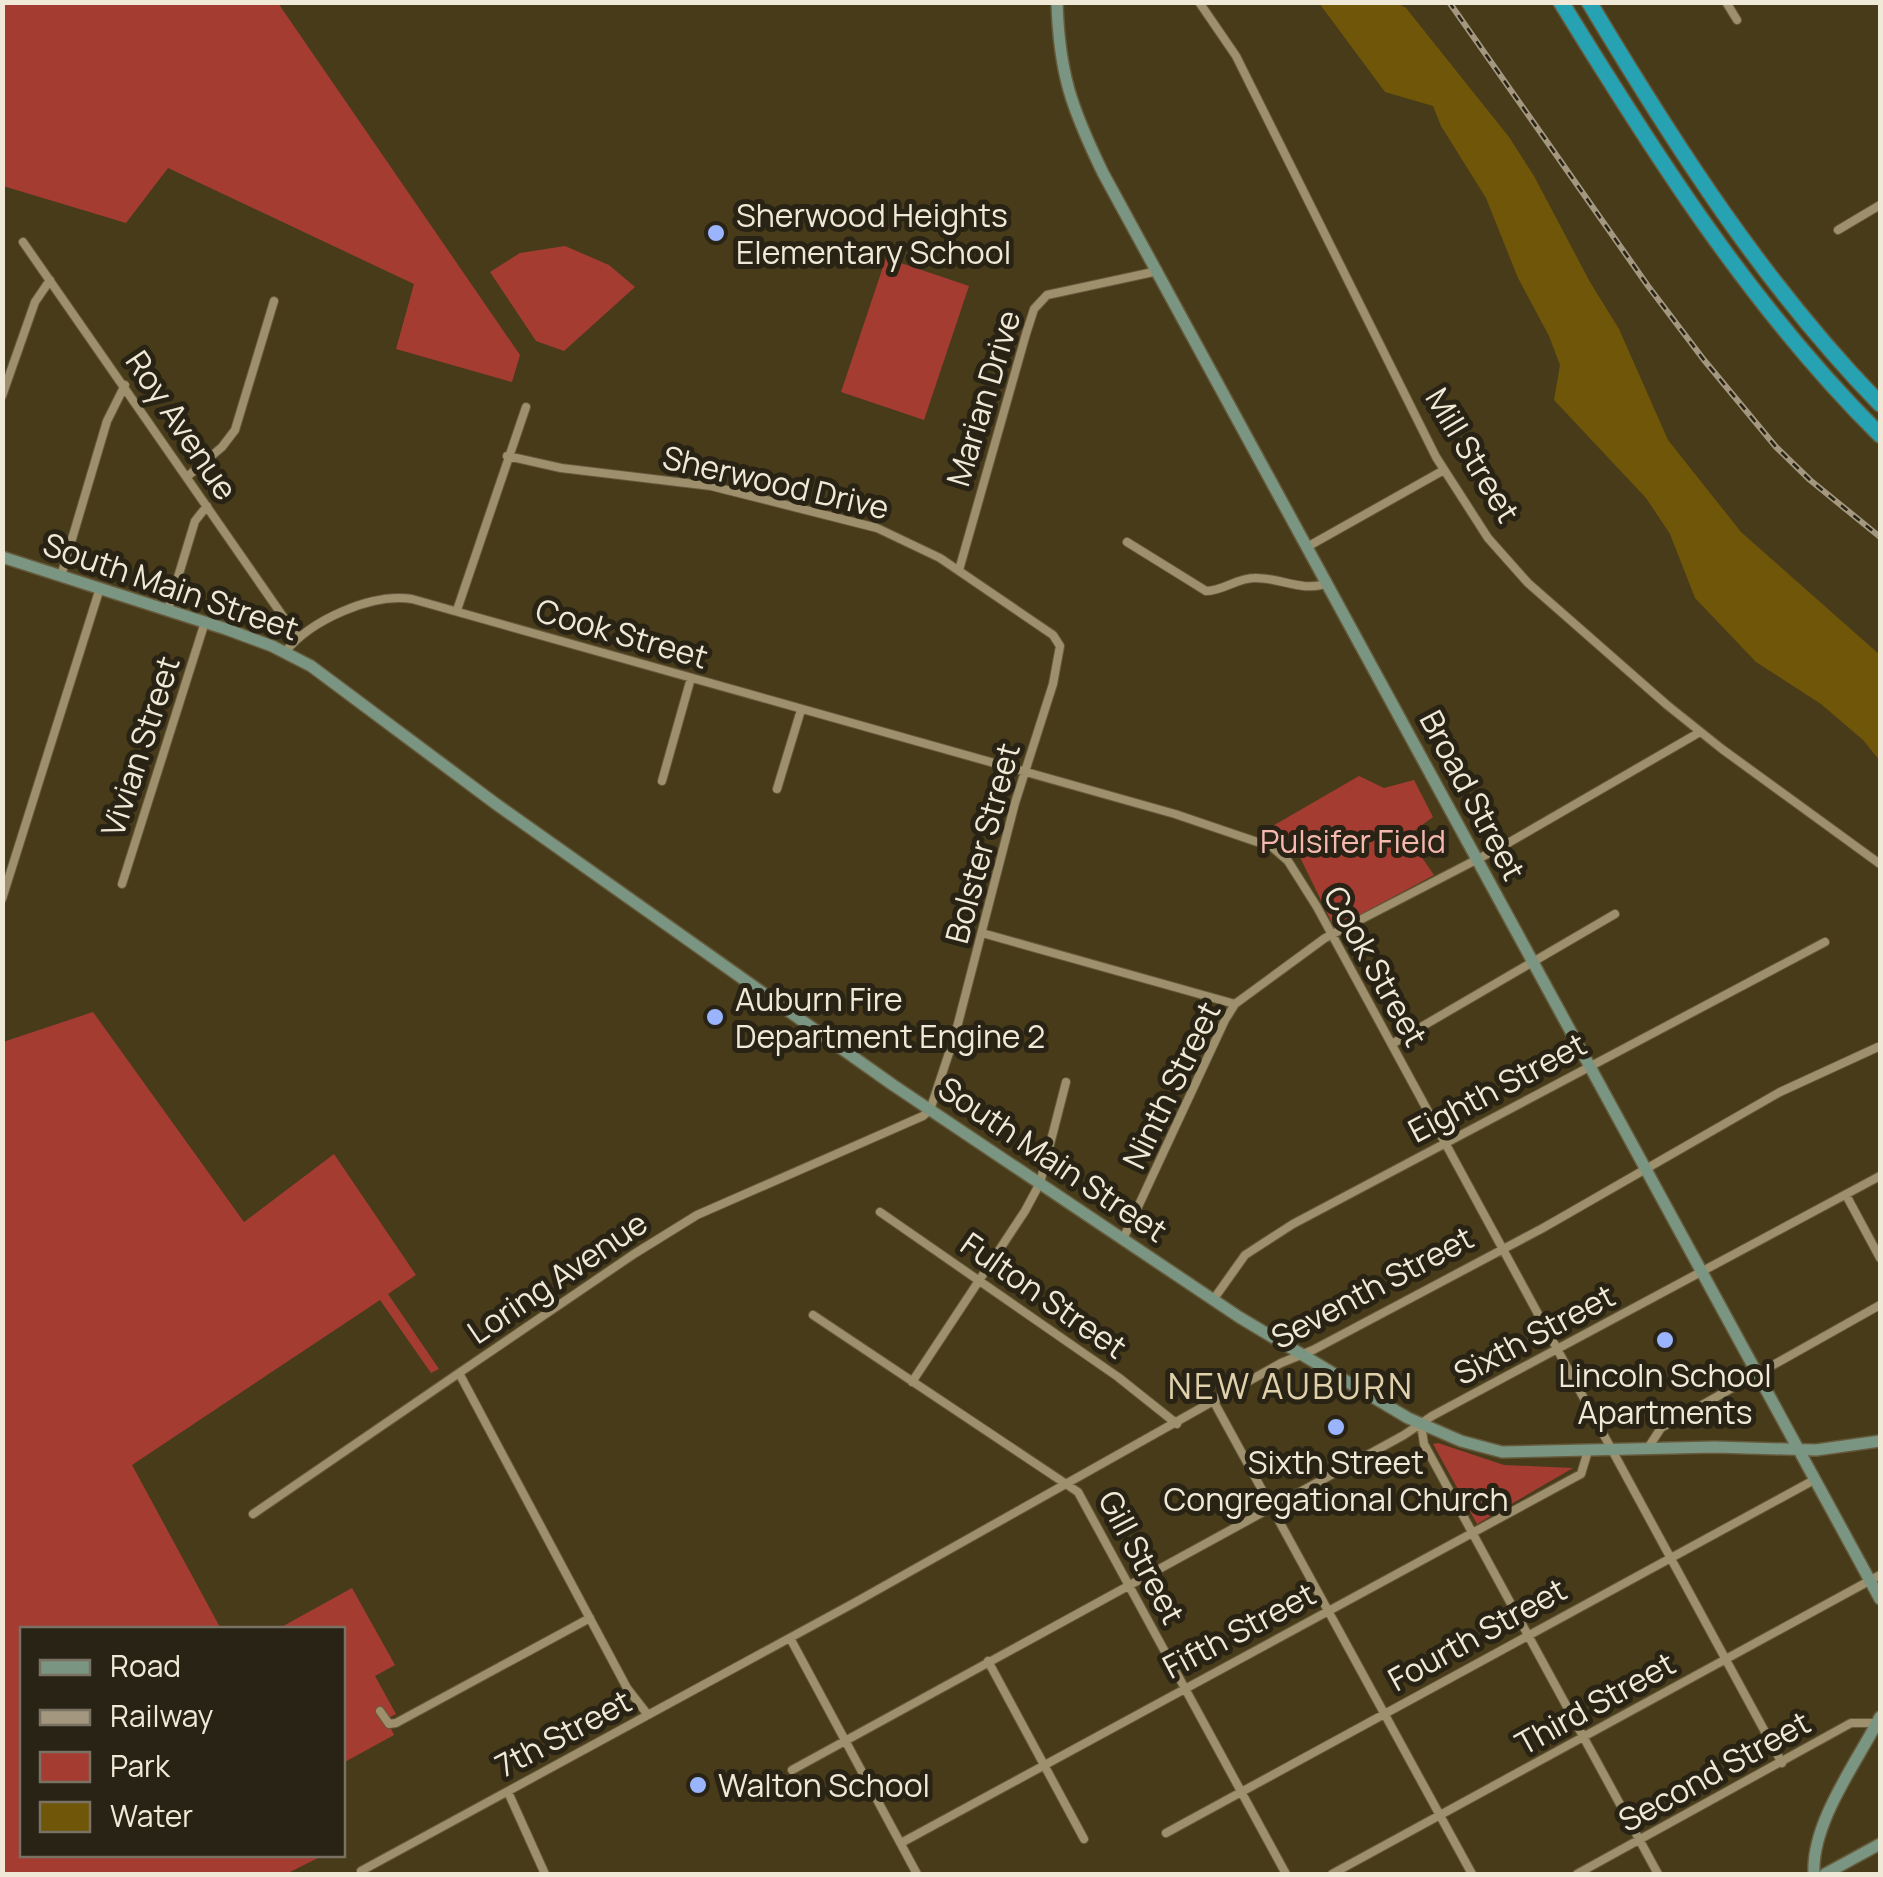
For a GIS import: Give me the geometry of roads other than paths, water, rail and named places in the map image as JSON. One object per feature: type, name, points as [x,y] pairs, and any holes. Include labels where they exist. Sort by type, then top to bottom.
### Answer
[{"type":"highway","points":[[1561,2],[1650,147],[1701,221],[1824,374],[1880,434]]},
{"type":"highway","points":[[1591,3],[1711,198],[1880,404]]},
{"type":"street","name":"Broad Street","points":[[1057,2],[1060,64],[1074,113],[1110,187],[1814,1480],[1875,1578],[1880,1599]]},
{"type":"street","name":"Mill Street","points":[[1199,2],[1226,39],[1261,105],[1444,470],[1488,538],[1528,583],[1700,732],[1880,864]]},
{"type":"street","points":[[1726,2],[1736,20]]},
{"type":"street","points":[[1838,230],[1880,205]]},
{"type":"street","name":"Roy Avenue","points":[[23,242],[298,638]]},
{"type":"street","name":"Marian Drive","points":[[959,570],[1037,304],[1047,295],[1066,288],[1158,271]]},
{"type":"street","points":[[2,396],[35,302],[50,280]]},
{"type":"street","points":[[188,476],[222,447],[235,430],[274,301]]},
{"type":"street","points":[[61,576],[107,421],[125,385]]},
{"type":"street","points":[[456,610],[526,407]]},
{"type":"street","name":"Sherwood Drive","points":[[508,456],[561,468],[711,486],[897,536],[959,570],[1052,635],[1060,646]]},
{"type":"street","points":[[1308,547],[1444,470]]},
{"type":"street","points":[[168,610],[194,521],[207,506]]},
{"type":"street","points":[[1126,542],[1206,591],[1248,578],[1304,588],[1328,582]]},
{"type":"street","name":"South Main Street","points":[[2,557],[285,652],[349,692],[496,804],[930,1110],[1300,1356],[1421,1424],[1472,1445],[1502,1452],[1834,1449],[1880,1441]]},
{"type":"street","points":[[2,898],[100,588]]},
{"type":"street","name":"Cook Street","points":[[285,652],[298,638],[351,608],[383,598],[412,599],[1260,841],[1288,861],[1332,934],[1782,1762]]},
{"type":"street","name":"Vivian Street","points":[[122,884],[205,622]]},
{"type":"street","name":"Bolster Street","points":[[930,1110],[956,1034],[1053,684],[1060,646]]},
{"type":"street","points":[[662,781],[691,678]]},
{"type":"street","points":[[776,790],[802,710]]},
{"type":"street","name":"Ninth Street","points":[[1123,1239],[1235,1004],[1332,934],[1476,861],[1700,732]]},
{"type":"street","points":[[1392,1044],[1616,914]]},
{"type":"street","points":[[982,934],[1235,1004]]},
{"type":"street","name":"Eighth Street","points":[[1213,1300],[1240,1261],[1258,1244],[1825,942]]},
{"type":"street","name":"Seventh Street","points":[[790,1638],[1214,1402],[1645,1170],[1780,1092],[1878,1047]]},
{"type":"street","points":[[912,1382],[1040,1183],[1066,1082]]},
{"type":"street","name":"Loring Avenue","points":[[648,1716],[627,1688],[459,1373],[697,1216],[930,1110]]},
{"type":"street","name":"Sixth Street","points":[[792,1770],[1880,1176]]},
{"type":"street","points":[[1846,1195],[1880,1258]]},
{"type":"street","name":"Fulton Street","points":[[880,1212],[1118,1377],[1177,1424]]},
{"type":"street","points":[[1648,1448],[1661,1428],[1880,1305]]},
{"type":"street","name":"Gill Street","points":[[813,1315],[1074,1487],[1286,1874]]},
{"type":"street","points":[[252,1514],[459,1373]]},
{"type":"street","points":[[1214,1402],[1472,1874]]},
{"type":"street","points":[[1421,1424],[1424,1444],[1658,1874]]},
{"type":"street","name":"Fifth Street","points":[[900,1843],[1580,1474],[1588,1451]]},
{"type":"street","name":"Fourth Street","points":[[1166,1834],[1814,1480]]},
{"type":"street","name":"Third Street","points":[[1332,1874],[1875,1578]]},
{"type":"street","points":[[380,1711],[389,1724],[396,1723],[590,1618]]},
{"type":"street","points":[[790,1638],[917,1874]]},
{"type":"street","name":"7th Street","points":[[362,1873],[790,1638]]},
{"type":"street","points":[[988,1661],[1084,1839]]},
{"type":"street","points":[[1814,1874],[1814,1853],[1821,1829],[1879,1720]]},
{"type":"street","name":"Second Street","points":[[1577,1874],[1851,1724],[1879,1720]]},
{"type":"street","points":[[508,1792],[545,1874]]},
{"type":"street","points":[[1825,1874],[1880,1844]]},
{"type":"water","points":[[1319,3],[1397,3],[1406,8],[1509,137],[1619,329],[1668,440],[1741,532],[1880,655],[1880,761],[1863,740],[1821,704],[1756,662],[1695,598],[1670,534],[1646,498],[1554,400],[1560,365],[1549,336],[1518,278],[1486,198],[1441,126],[1433,106],[1385,92]]},
{"type":"railway","points":[[1449,2],[1704,360],[1776,447],[1880,537]]},
{"type":"place","name":"Sherwood Heights Elementary School","points":[[716,233]]},
{"type":"place","name":"Auburn Fire Department Engine 2","points":[[715,1017]]},
{"type":"place","name":"Lincoln School Apartments","points":[[1665,1340]]},
{"type":"place","name":"Sixth Street Congregational Church","points":[[1336,1427]]},
{"type":"place","name":"Walton School","points":[[698,1785]]},
{"type":"district","name":"NEW AUBURN","points":[[1291,1386]]},
{"type":"park label","name":"Pulsifer Field","points":[[1353,841]]}]
